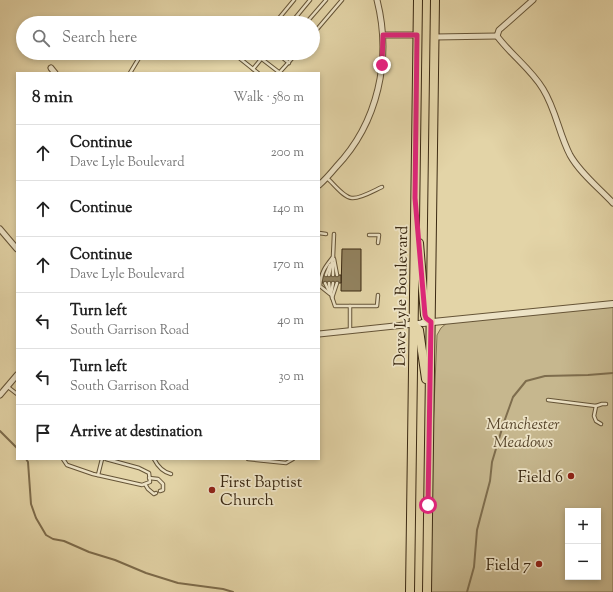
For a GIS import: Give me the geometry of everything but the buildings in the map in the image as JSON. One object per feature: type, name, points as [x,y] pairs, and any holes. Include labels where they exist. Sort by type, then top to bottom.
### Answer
[{"type":"main road","name":"Dave Lyle Boulevard","points":[[410,592],[418,0]]},
{"type":"main road","name":"Dave Lyle Boulevard","points":[[427,592],[430,405],[427,323],[435,0]]},
{"type":"main road","points":[[415,198],[425,315],[427,323]]},
{"type":"main road","points":[[413,324],[419,330],[430,405]]},
{"type":"street","points":[[320,183],[342,161],[357,142],[368,121],[376,99],[381,76],[384,44],[382,23],[377,0]]},
{"type":"street","points":[[497,36],[498,30],[533,0]]},
{"type":"street","points":[[383,35],[417,35]]},
{"type":"street","points":[[435,37],[497,36],[526,67],[543,89],[552,106],[571,156],[587,176],[613,203]]},
{"type":"street","points":[[51,68],[54,72]]},
{"type":"street","points":[[0,229],[16,248]]},
{"type":"street","points":[[320,334],[613,304]]},
{"type":"street","points":[[0,395],[16,376]]},
{"type":"lane","points":[[281,16],[294,0]]},
{"type":"lane","points":[[297,16],[310,0]]},
{"type":"lane","points":[[312,16],[326,0]]},
{"type":"lane","points":[[320,26],[342,0]]},
{"type":"lane","points":[[131,72],[138,60]]},
{"type":"lane","points":[[242,60],[257,72]]},
{"type":"lane","points":[[253,69],[261,60]]},
{"type":"lane","points":[[263,60],[279,72]]},
{"type":"lane","points":[[285,60],[288,63]]},
{"type":"lane","points":[[281,72],[291,60]]},
{"type":"lane","points":[[327,177],[346,196],[352,198],[365,195],[382,187]]},
{"type":"lane","points":[[320,234],[326,234]]},
{"type":"lane","points":[[333,257],[331,275],[334,234]]},
{"type":"lane","points":[[369,235],[379,235],[378,242]]},
{"type":"lane","points":[[331,296],[320,286],[320,279],[322,270],[333,257]]},
{"type":"lane","points":[[325,283],[335,306],[378,306],[378,295]]},
{"type":"lane","points":[[329,283],[331,296]]},
{"type":"lane","points":[[331,296],[333,283]]},
{"type":"lane","points":[[331,296],[337,283]]},
{"type":"lane","points":[[350,306],[350,331]]},
{"type":"lane","points":[[7,387],[16,393]]},
{"type":"lane","points":[[548,400],[596,406],[606,404]]},
{"type":"lane","points":[[596,406],[594,416],[596,421],[601,424]]},
{"type":"lane","points":[[64,460],[67,465],[99,476],[142,485],[150,482],[149,473],[139,468],[110,460]]},
{"type":"lane","points":[[99,476],[102,460]]},
{"type":"lane","points":[[154,460],[157,465],[165,472],[171,474]]},
{"type":"lane","points":[[258,460],[286,463],[291,460]]},
{"type":"lane","points":[[149,478],[158,479],[163,484],[163,490],[160,491]]},
{"type":"lane","points":[[146,484],[148,489],[154,494],[156,493]]},
{"type":"green space","name":"Manchester Meadows","points":[[613,307],[613,592],[430,592],[431,479],[437,335],[441,328],[448,322]]},
{"type":"waterway","points":[[467,592],[474,567],[477,530],[490,481],[492,462],[513,397],[526,381],[545,376],[613,373]]},
{"type":"waterway","points":[[0,431],[16,447]]},
{"type":"waterway","points":[[27,460],[31,504],[36,518],[46,535],[53,539],[64,541],[146,573],[178,583],[223,589],[233,592]]},
{"type":"place","name":"Field 6","points":[[571,476]]},
{"type":"place","name":"First Baptist Church","points":[[212,490]]},
{"type":"place","name":"Field 7","points":[[539,564]]},
{"type":"route","points":[[382,65],[384,44],[383,35],[417,35],[415,198],[425,315],[428,321],[431,322],[428,505]]}]
